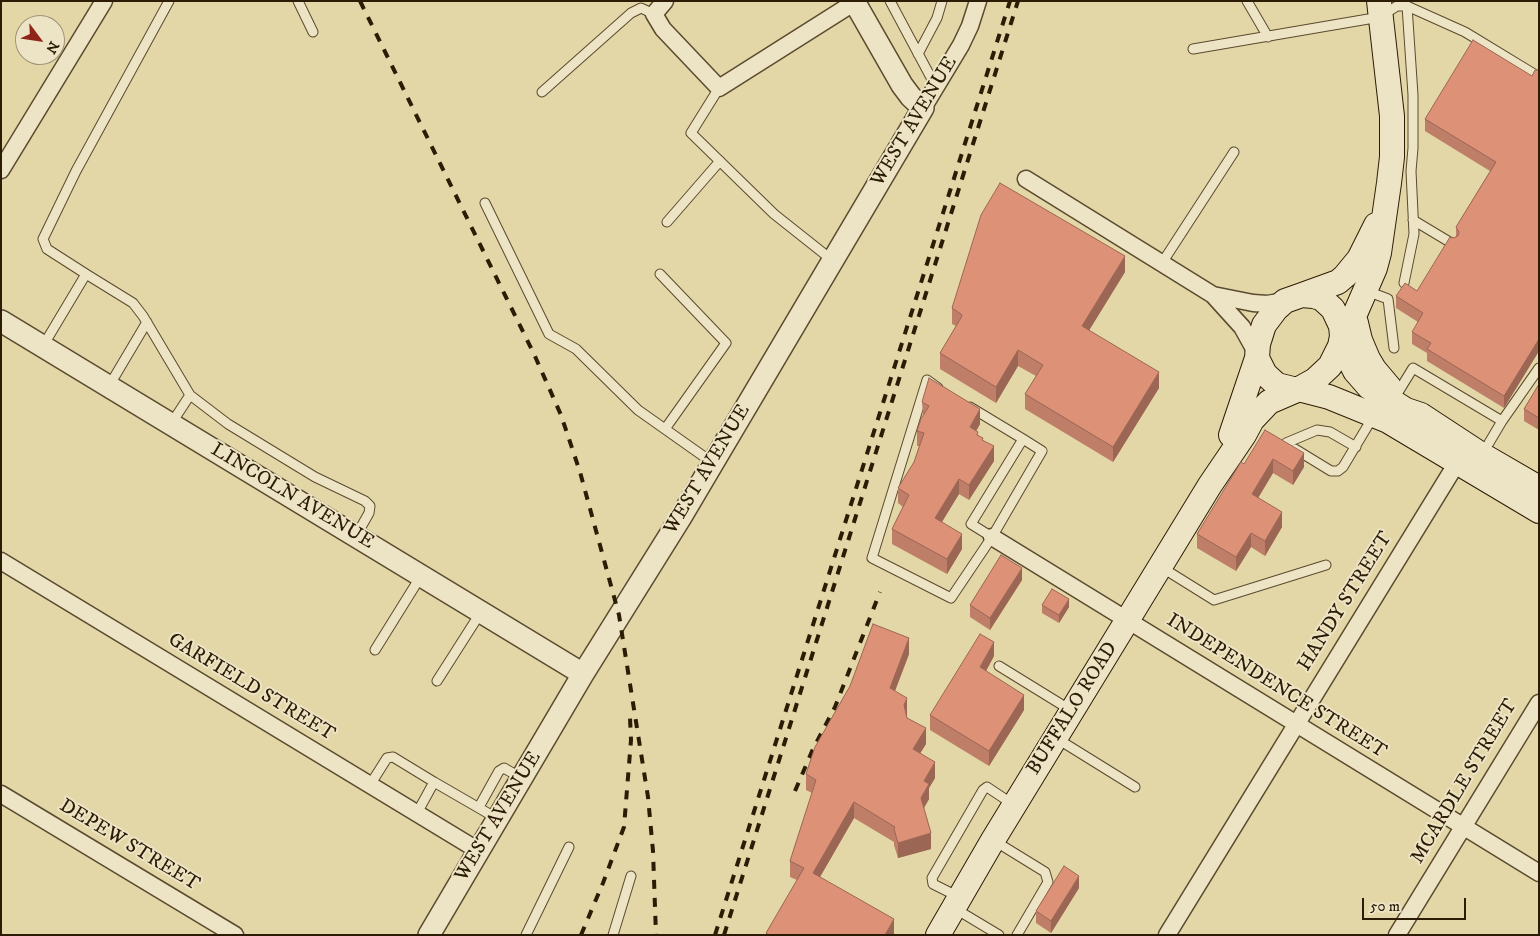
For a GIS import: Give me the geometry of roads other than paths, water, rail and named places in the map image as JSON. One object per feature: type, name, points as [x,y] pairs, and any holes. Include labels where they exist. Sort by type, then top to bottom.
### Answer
[{"type":"main road","points":[[1298,390],[1315,380],[1330,366],[1340,346],[1342,336],[1366,291],[1379,253],[1391,171],[1392,124],[1390,90],[1380,9]]},
{"type":"main road","points":[[1385,208],[1359,259],[1345,276],[1338,282],[1294,298],[1272,313],[1264,325],[1258,344],[1257,356],[1265,374],[1278,384],[1329,397],[1375,414],[1403,428],[1469,454],[1539,488]]},
{"type":"main road","points":[[1294,298],[1313,296],[1328,303],[1338,317],[1342,336],[1355,371],[1369,387],[1399,406],[1421,415]]},
{"type":"main road","points":[[1355,314],[1357,332],[1368,359],[1380,377],[1421,415],[1539,511]]},
{"type":"main road","name":"BUFFALO ROAD","points":[[1210,485],[1241,409],[1257,356]]},
{"type":"main road","name":"BUFFALO ROAD","points":[[938,935],[1014,805],[1210,485],[1244,435],[1256,423],[1269,402],[1298,390]]},
{"type":"street","points":[[1,170],[104,1]]},
{"type":"street","points":[[665,1],[654,14],[663,29],[719,88],[854,2],[902,84],[923,108]]},
{"type":"street","name":"WEST AVENUE","points":[[429,935],[584,674],[713,464],[936,88],[966,36],[978,1]]},
{"type":"street","points":[[1026,179],[1213,295],[1242,327],[1257,356]]},
{"type":"street","points":[[1213,295],[1268,304],[1294,298]]},
{"type":"street","name":"LINCOLN AVENUE","points":[[1,321],[584,674]]},
{"type":"street","name":"HANDY STREET","points":[[1167,935],[1296,724],[1469,454]]},
{"type":"street","name":"INDEPENDENCE STREET","points":[[992,537],[1539,873]]},
{"type":"street","name":"GARFIELD STREET","points":[[1,561],[479,851]]},
{"type":"street","name":"MCARDLE STREET","points":[[1397,935],[1539,703]]},
{"type":"street","name":"DEPEW STREET","points":[[1,794],[235,935]]},
{"type":"lane","points":[[169,1],[76,171],[43,239],[47,249],[133,303],[147,322],[190,394],[228,424],[307,472],[365,501],[370,506],[369,513],[356,536]]},
{"type":"lane","points":[[298,1],[313,32]]},
{"type":"lane","points":[[890,1],[936,88]]},
{"type":"lane","points":[[918,54],[937,18],[942,1]]},
{"type":"lane","points":[[1247,1],[1268,37]]},
{"type":"lane","points":[[1193,50],[1268,37],[1380,9],[1407,6],[1466,32],[1539,77]]},
{"type":"lane","points":[[1404,283],[1414,234],[1411,171],[1413,95],[1407,6]]},
{"type":"lane","points":[[542,92],[631,14],[641,8],[654,14]]},
{"type":"lane","points":[[719,88],[691,133],[774,214],[833,261]]},
{"type":"lane","points":[[1162,263],[1234,152]]},
{"type":"lane","points":[[667,222],[720,161]]},
{"type":"lane","points":[[485,203],[549,334],[576,349],[638,410],[713,464]]},
{"type":"lane","points":[[1413,220],[1453,244]]},
{"type":"lane","points":[[43,346],[86,274]]},
{"type":"lane","points":[[660,274],[726,343],[665,429]]},
{"type":"lane","points":[[1366,291],[1388,299],[1394,348]]},
{"type":"lane","points":[[109,386],[147,322]]},
{"type":"lane","points":[[1397,394],[1413,368],[1502,421]]},
{"type":"lane","points":[[1469,454],[1502,421],[1539,368]]},
{"type":"lane","points":[[942,390],[926,380],[872,558],[951,598],[992,537],[1042,452],[959,400]]},
{"type":"lane","points":[[171,424],[190,394]]},
{"type":"lane","points":[[1356,447],[1336,439],[1330,432],[1317,430],[1283,441],[1331,471],[1338,471],[1343,467],[1356,447],[1375,414]]},
{"type":"lane","points":[[992,537],[971,524],[1023,439]]},
{"type":"lane","points":[[1321,465],[1327,456]]},
{"type":"lane","points":[[1161,567],[1214,600],[1326,564]]},
{"type":"lane","points":[[376,650],[421,576]]},
{"type":"lane","points":[[437,681],[481,612]]},
{"type":"lane","points":[[999,666],[1072,711]]},
{"type":"lane","points":[[1056,738],[1135,787]]},
{"type":"lane","points":[[370,785],[387,758],[393,757],[498,819]]},
{"type":"lane","points":[[478,807],[499,770],[504,768],[522,778]]},
{"type":"lane","points":[[416,814],[434,782]]},
{"type":"lane","points":[[998,935],[933,884],[932,878],[983,790],[987,788],[1014,805]]},
{"type":"lane","points":[[993,840],[1045,872],[1048,882],[1017,935]]},
{"type":"lane","points":[[526,935],[569,847]]},
{"type":"lane","points":[[613,935],[631,876]]},
{"type":"railway","points":[[360,1],[534,354],[561,415],[580,472],[619,615],[648,797],[653,851],[656,935]]},
{"type":"railway","points":[[715,935],[1010,1]]},
{"type":"railway","points":[[724,935],[1018,1]]},
{"type":"railway","points":[[795,791],[813,749],[835,707],[880,592]]},
{"type":"railway","points":[[581,935],[624,827],[631,740],[630,718]]}]
